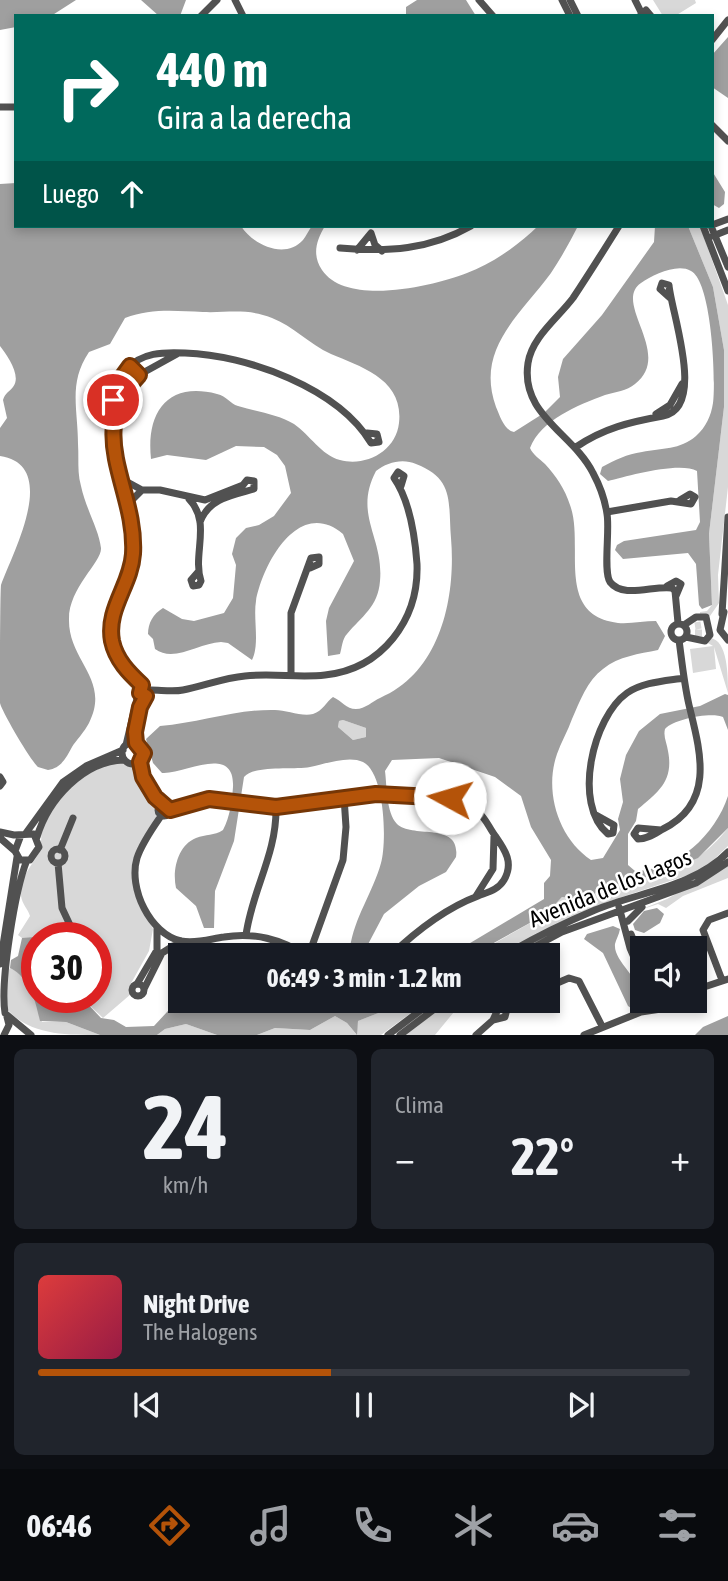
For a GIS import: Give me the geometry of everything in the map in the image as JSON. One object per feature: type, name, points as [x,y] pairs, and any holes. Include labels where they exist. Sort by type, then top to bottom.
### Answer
[{"type":"street","points":[[203,14],[216,0]]},
{"type":"street","points":[[225,0],[233,0]]},
{"type":"street","points":[[479,0],[491,14]]},
{"type":"street","points":[[637,0],[645,13]]},
{"type":"street","points":[[714,38],[728,20]]},
{"type":"street","points":[[714,127],[728,141]]},
{"type":"street","points":[[340,248],[383,251],[435,243],[467,228]]},
{"type":"street","points":[[618,228],[577,292],[540,337],[530,355],[529,389],[540,413],[576,447],[595,476],[607,512],[609,539],[606,574],[610,582],[622,590],[666,587],[674,589],[693,630],[684,678],[702,760],[698,787],[684,813],[661,830]]},
{"type":"street","points":[[372,229],[375,245],[383,251]]},
{"type":"street","points":[[357,250],[372,229]]},
{"type":"street","points":[[710,229],[728,230]]},
{"type":"street","points":[[710,229],[728,267]]},
{"type":"street","points":[[710,229],[728,291]]},
{"type":"street","points":[[576,447],[614,426],[653,416],[670,405],[683,381],[681,338],[670,298]]},
{"type":"street","points":[[114,412],[139,375],[181,352]]},
{"type":"street","points":[[141,688],[119,659],[111,635],[113,613],[125,587],[133,554],[128,504],[113,450],[117,384],[130,366],[151,354],[181,352],[226,357],[282,374],[321,396],[367,433]]},
{"type":"street","points":[[130,366],[139,375]]},
{"type":"street","points":[[120,478],[142,490],[160,490],[207,504]]},
{"type":"street","points":[[149,693],[183,690],[235,677],[326,675],[360,665],[380,653],[402,627],[412,606],[417,573],[414,537],[401,486]]},
{"type":"street","points":[[200,522],[207,504],[244,487]]},
{"type":"street","points":[[128,504],[142,490]]},
{"type":"street","points":[[188,497],[197,508],[200,522],[198,572]]},
{"type":"street","points":[[607,512],[680,500]]},
{"type":"street","points":[[693,630],[726,639],[723,615],[728,517]]},
{"type":"street","points":[[291,674],[291,613],[299,587],[310,568]]},
{"type":"street","points":[[693,630],[723,615]]},
{"type":"street","points":[[596,814],[590,801],[588,776],[595,748],[614,708],[627,693],[638,687],[684,678]]},
{"type":"street","points":[[124,760],[124,748],[141,688],[147,685],[149,693],[136,720],[136,743],[143,750],[137,763]]},
{"type":"street","points":[[0,964],[16,854],[23,834],[63,782],[86,766],[136,743]]},
{"type":"street","points":[[4,1035],[9,1026],[4,1013],[3,981],[19,888],[52,805],[71,784],[102,764],[124,760],[137,763]]},
{"type":"street","points":[[137,763],[161,806],[170,810],[199,801],[228,800],[276,807],[393,793],[458,800],[478,811],[507,854],[507,872],[498,887],[444,915],[407,943]]},
{"type":"street","points":[[0,777],[3,782],[0,786]]},
{"type":"street","points":[[314,943],[343,860],[346,827],[344,797]]},
{"type":"street","points":[[161,806],[161,816],[144,842],[135,873],[143,904],[157,927],[159,944],[137,984],[144,989],[158,959],[167,948],[181,941],[246,935],[284,943]]},
{"type":"street","points":[[246,935],[253,896],[274,844],[276,807]]},
{"type":"street","points":[[161,816],[167,816],[170,810]]},
{"type":"street","points":[[69,922],[62,908],[56,856],[73,818]]},
{"type":"street","points":[[0,831],[23,834],[38,840],[56,856]]},
{"type":"street","points":[[476,897],[493,869],[493,834]]},
{"type":"street","points":[[0,838],[16,854],[31,859],[56,856]]},
{"type":"street","name":"Avenida de los Lagos","points":[[531,943],[620,902],[691,877],[711,867],[728,852]]},
{"type":"street","name":"Avenida de los Lagos","points":[[545,943],[594,920],[696,883],[728,862]]},
{"type":"street","points":[[493,869],[507,872]]},
{"type":"street","points":[[626,922],[634,911],[654,899]]},
{"type":"street","points":[[620,902],[630,936]]},
{"type":"street","points":[[707,986],[725,980],[703,930],[709,920],[728,913]]},
{"type":"street","points":[[594,920],[626,922]]},
{"type":"street","points":[[626,922],[633,936]]},
{"type":"street","points":[[157,927],[181,941]]},
{"type":"street","points":[[159,944],[167,948]]},
{"type":"street","points":[[560,982],[569,978],[579,981],[602,1027]]},
{"type":"street","points":[[4,1013],[31,1035]]},
{"type":"street","points":[[388,1035],[417,1013]]},
{"type":"street","points":[[400,1035],[429,1013]]},
{"type":"street","points":[[584,1035],[638,1013]]},
{"type":"street","points":[[476,1035],[493,1020]]},
{"type":"shaded area","points":[[0,0],[76,0],[54,14],[14,14],[14,27],[0,30]]},
{"type":"shaded area","points":[[141,0],[186,0],[181,14],[157,14]]},
{"type":"shaded area","points":[[417,0],[466,0],[475,14],[406,14],[406,7]]},
{"type":"shaded area","points":[[653,0],[695,0],[696,3],[678,14],[662,14]]},
{"type":"shaded area","points":[[728,37],[728,98],[714,88],[714,53]]},
{"type":"shaded area","points":[[714,174],[725,192],[724,204],[719,208],[714,205]]},
{"type":"shaded area","points":[[14,183],[14,228],[242,228],[261,244],[270,248],[287,249],[303,240],[311,228],[324,228],[316,248],[322,270],[334,281],[350,288],[370,291],[413,288],[476,269],[496,259],[536,228],[577,228],[551,273],[514,319],[496,350],[491,368],[491,386],[496,407],[505,426],[514,432],[544,413],[560,397],[558,377],[563,359],[602,315],[654,242],[655,228],[689,228],[713,287],[724,350],[724,407],[709,534],[712,605],[702,609],[699,605],[696,564],[688,553],[623,559],[615,550],[617,545],[624,541],[696,530],[700,522],[697,471],[689,468],[666,468],[608,481],[600,474],[602,467],[626,456],[670,448],[690,441],[700,433],[709,417],[713,403],[714,374],[711,333],[704,293],[691,271],[679,268],[665,271],[641,283],[634,292],[633,303],[648,358],[645,372],[635,384],[594,399],[562,415],[543,429],[530,448],[556,478],[570,505],[574,521],[576,576],[579,593],[586,607],[598,617],[618,623],[656,621],[665,636],[658,650],[616,661],[603,669],[588,685],[553,768],[553,798],[562,827],[580,851],[591,860],[603,858],[620,830],[618,819],[623,802],[620,779],[626,755],[639,731],[660,714],[700,706],[725,694],[728,695],[728,730],[723,717],[710,715],[684,719],[665,729],[669,770],[663,785],[638,809],[636,821],[628,834],[628,865],[635,871],[651,869],[680,857],[704,837],[728,796],[728,828],[698,858],[658,874],[601,888],[578,909],[571,898],[562,897],[546,914],[494,943],[470,943],[544,899],[544,883],[550,876],[551,860],[531,827],[521,796],[495,777],[439,758],[392,760],[385,771],[393,819],[404,828],[451,839],[456,846],[456,857],[446,872],[419,886],[384,914],[369,943],[351,943],[383,853],[384,825],[376,779],[363,762],[351,759],[310,767],[256,771],[244,777],[234,841],[215,891],[214,928],[204,928],[196,906],[176,888],[176,866],[181,852],[190,841],[223,830],[231,803],[231,774],[226,767],[217,764],[162,773],[153,763],[146,739],[160,726],[246,712],[275,710],[313,714],[333,697],[349,708],[359,709],[401,686],[418,670],[431,652],[447,608],[452,561],[447,494],[438,477],[411,462],[395,462],[376,471],[367,501],[380,565],[379,590],[368,610],[345,636],[340,654],[328,656],[326,621],[329,608],[354,561],[343,534],[327,525],[312,524],[298,529],[286,539],[266,569],[256,601],[256,647],[252,660],[228,643],[221,642],[178,653],[162,653],[155,649],[153,639],[148,634],[154,616],[163,608],[182,619],[194,621],[224,613],[233,598],[236,565],[232,554],[236,538],[246,528],[259,525],[274,516],[291,493],[285,466],[277,455],[264,447],[236,446],[206,460],[167,455],[151,459],[152,428],[163,404],[185,392],[200,391],[220,395],[235,405],[274,415],[294,424],[327,454],[350,462],[369,459],[386,449],[397,433],[399,408],[395,395],[378,377],[323,350],[287,326],[263,315],[164,311],[125,318],[110,344],[89,352],[82,363],[76,386],[80,481],[101,548],[74,596],[69,619],[70,634],[92,682],[94,708],[87,726],[63,761],[48,770],[38,767],[17,736],[0,703],[1,585],[22,533],[30,493],[27,476],[18,463],[0,456],[0,428],[7,418],[3,400],[13,387],[16,377],[0,346],[0,184]],"holes":[[[339,721],[366,728],[366,737],[353,740],[338,727]]]},
{"type":"shaded area","points":[[689,228],[701,228],[728,305],[728,487],[718,575],[719,603],[710,616],[700,615],[700,612],[707,611],[712,605],[709,534],[724,407],[724,350],[713,287]]},
{"type":"shaded area","points":[[710,638],[716,640],[724,652],[728,693],[714,647],[716,669],[693,673],[690,649],[713,646],[706,642]]},
{"type":"shaded area","points":[[339,721],[366,728],[366,737],[353,740],[338,727]]},
{"type":"shaded area","points":[[123,762],[132,767],[142,790],[156,809],[156,819],[143,841],[133,879],[153,929],[149,951],[129,987],[131,994],[112,1010],[112,922],[26,922],[30,916],[21,896],[25,876],[40,849],[44,822],[49,811],[76,782],[111,764]]},
{"type":"shaded area","points":[[728,828],[728,846],[707,866],[691,874],[607,902],[521,943],[495,943],[546,914],[562,897],[571,898],[577,906],[603,887],[685,864],[713,844]]},
{"type":"shaded area","points":[[728,864],[728,878],[683,896],[666,908],[658,904],[637,911],[667,899]]},
{"type":"shaded area","points":[[657,908],[664,914],[660,923],[644,933],[635,930],[633,924],[644,911]]},
{"type":"shaded area","points":[[613,926],[620,929],[615,944],[619,958],[630,974],[630,1007],[603,953],[584,939],[587,934]]},
{"type":"shaded area","points":[[21,942],[21,976],[10,968],[11,960],[18,956]]},
{"type":"shaded area","points":[[10,968],[21,976],[21,1013],[39,1013],[42,1022],[66,1022],[100,1035],[49,1032],[16,1018],[7,1009],[5,976]]},
{"type":"shaded area","points":[[168,1011],[378,1013],[358,1021],[357,1035],[347,1023],[335,1016],[310,1030],[275,1028],[257,1035],[217,1035],[186,1024],[165,1029],[157,1035],[100,1035],[66,1022],[40,1021],[38,1013],[96,1013],[101,1018],[114,1020],[126,1027],[154,1026]]},
{"type":"shaded area","points":[[378,1013],[411,1013],[381,1035],[257,1035],[275,1028],[310,1030],[335,1016],[347,1023],[356,1034],[358,1021]]},
{"type":"shaded area","points":[[433,1013],[453,1013],[435,1035],[403,1035]]},
{"type":"shaded area","points":[[728,1016],[728,1035],[695,1035],[703,1027]]},
{"type":"shaded area","points":[[186,1024],[217,1035],[157,1035],[165,1029]]},
{"type":"tunnel","points":[[695,626],[701,625]]},
{"type":"tunnel","points":[[695,633],[702,633]]},
{"type":"route","points":[[113,400],[117,384],[130,366],[139,375],[114,412],[113,450],[128,504],[133,554],[125,587],[111,620],[111,635],[119,659],[142,685],[140,693],[146,696],[136,720],[135,739],[144,753],[140,762],[141,772],[158,801],[169,806],[170,810],[209,799],[276,807],[393,793],[450,798]]}]
